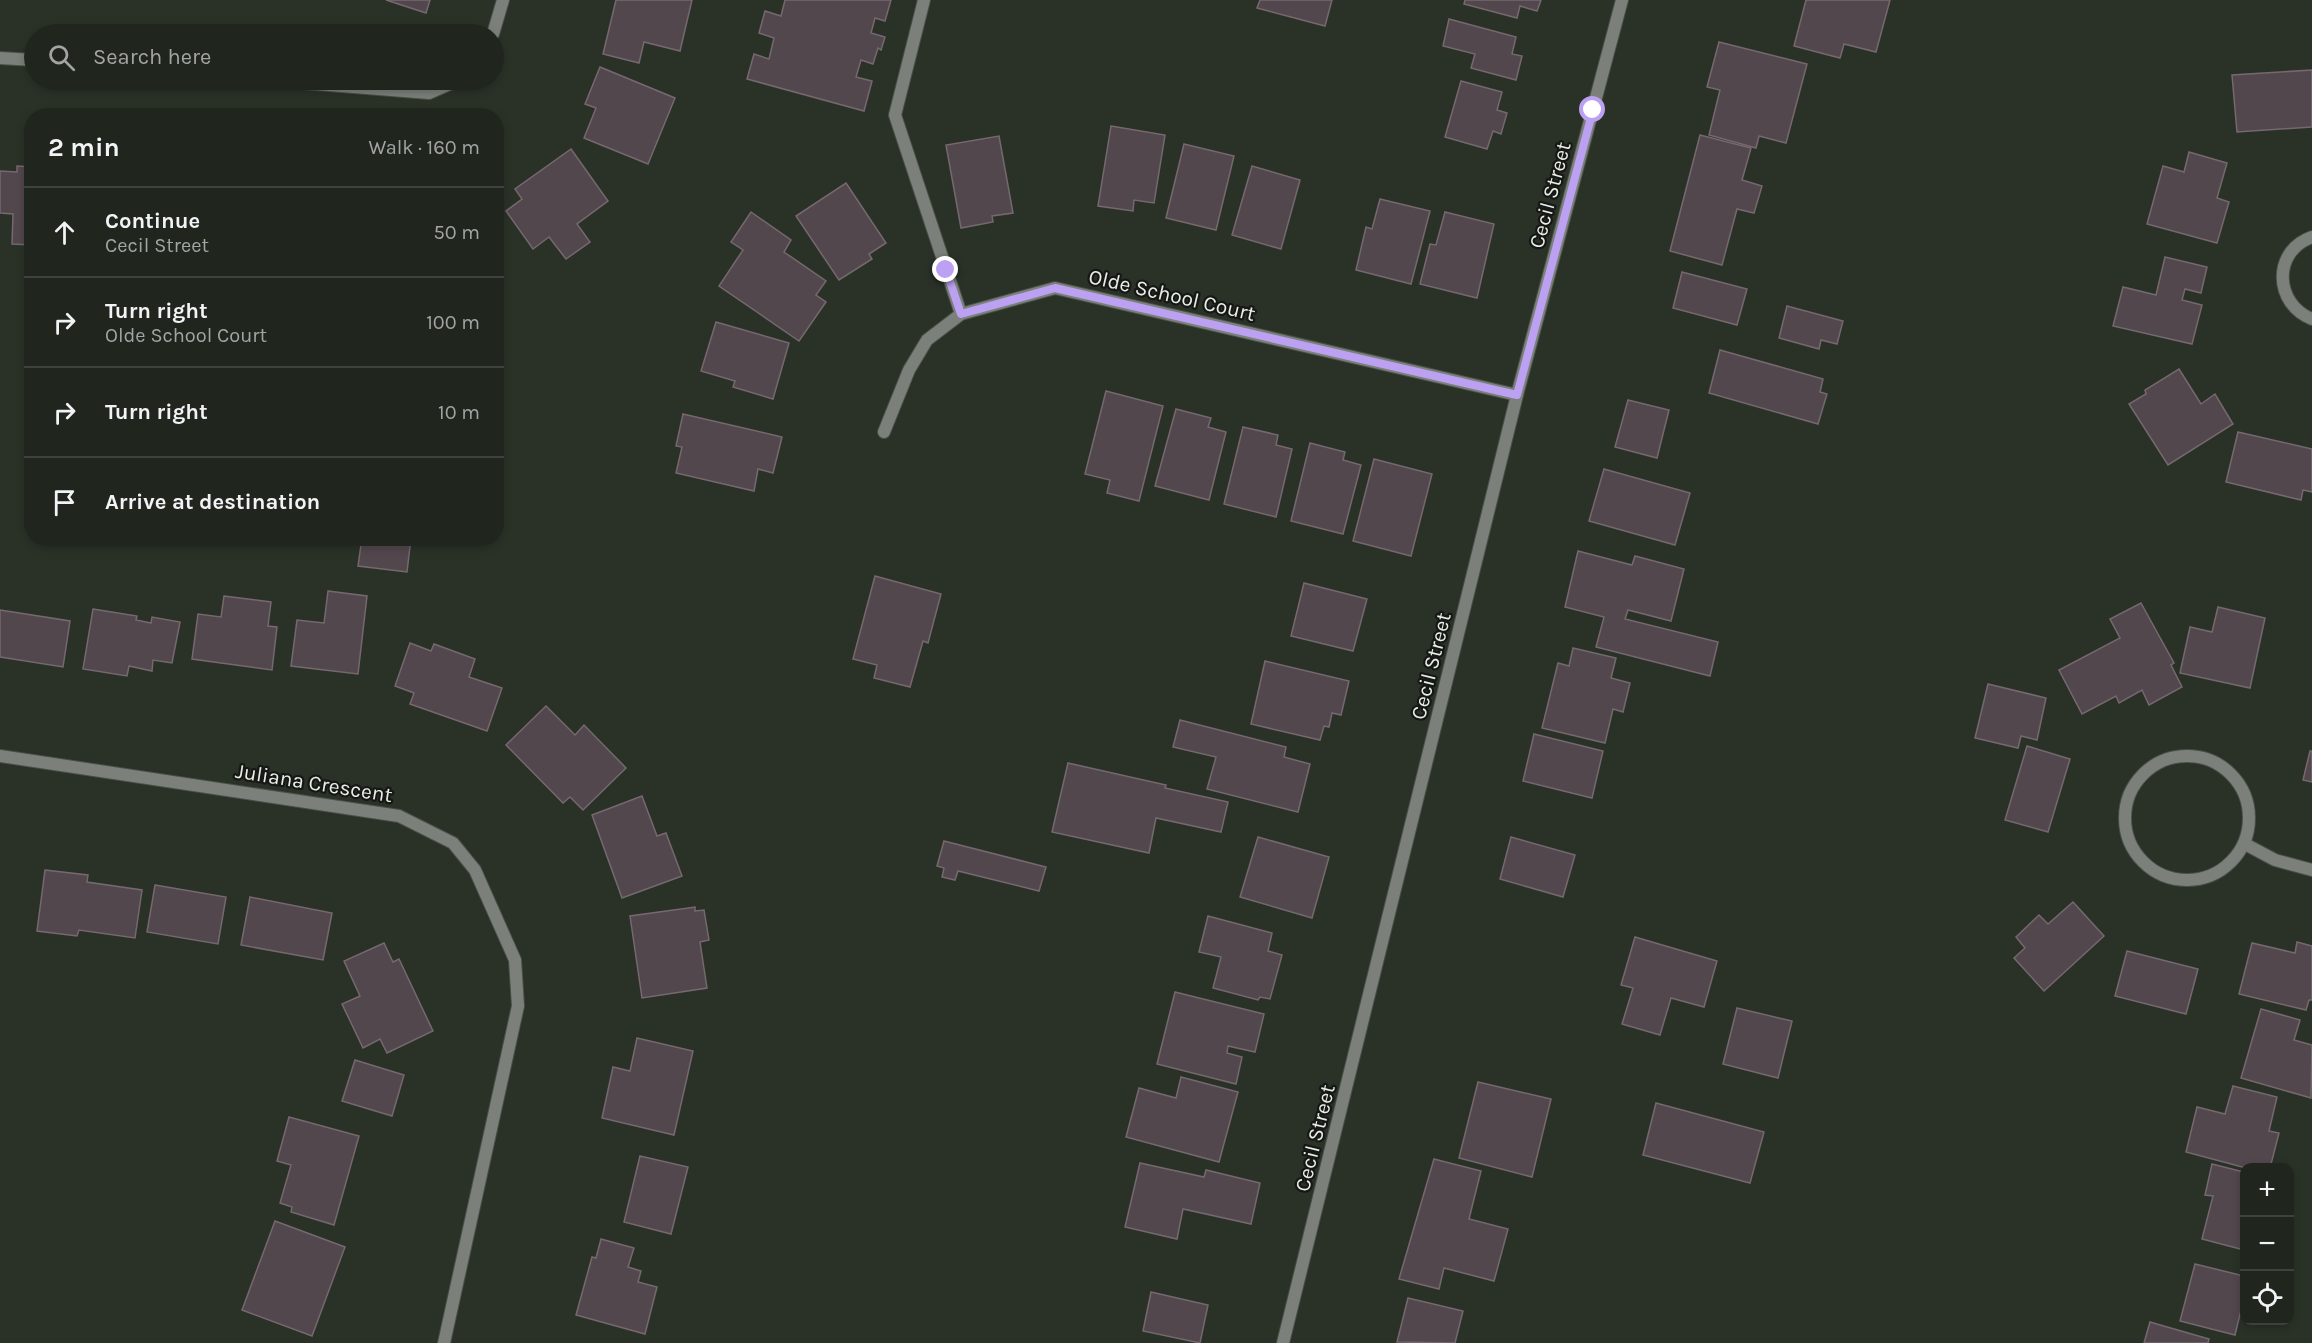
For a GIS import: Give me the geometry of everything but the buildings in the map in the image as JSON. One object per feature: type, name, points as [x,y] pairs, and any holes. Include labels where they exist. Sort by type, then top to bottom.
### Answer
[{"type":"street","points":[[496,24],[503,0]]},
{"type":"street","points":[[924,0],[895,116],[961,314]]},
{"type":"street","name":"Cecil Street","points":[[1284,1343],[1517,395],[1622,0]]},
{"type":"street","points":[[0,58],[24,59]]},
{"type":"street","points":[[391,90],[429,93],[436,90]]},
{"type":"street","points":[[2312,237],[2296,245],[2287,257],[2282,272],[2283,287],[2288,301],[2298,312],[2312,320]]},
{"type":"street","name":"Olde School Court","points":[[884,432],[909,370],[927,340],[961,314],[1055,288],[1517,395]]},
{"type":"street","points":[[2184,755],[2205,758],[2224,767],[2239,783],[2248,802],[2250,823],[2245,844],[2234,861],[2218,873],[2199,880],[2179,881],[2160,875],[2144,864],[2131,848],[2125,829],[2125,808],[2132,788],[2145,771],[2164,760],[2184,755]]},
{"type":"street","name":"Juliana Crescent","points":[[0,756],[399,816],[453,843],[475,870],[515,960],[518,1006],[444,1343]]},
{"type":"street","points":[[2245,844],[2274,860],[2312,870]]},
{"type":"route","points":[[946,270],[961,314],[1055,288],[1517,395],[1593,110]]}]
